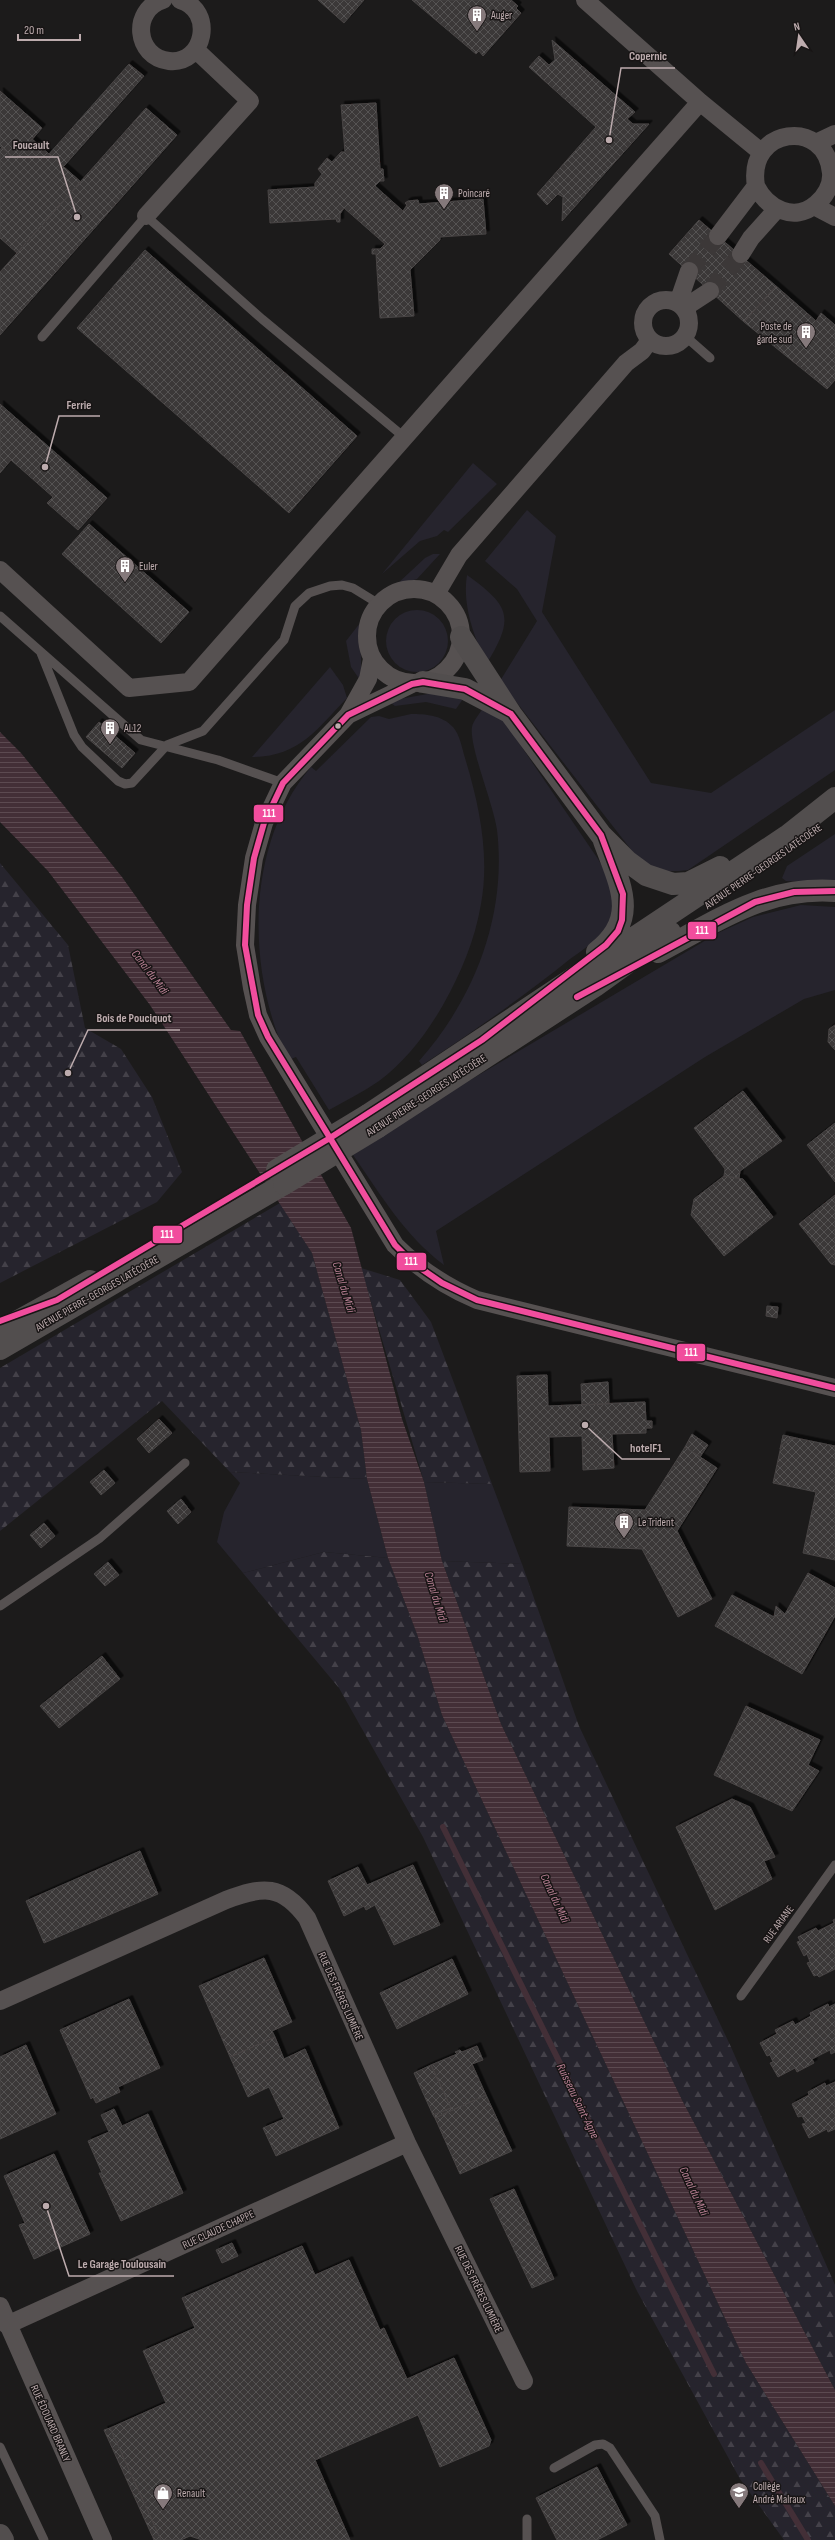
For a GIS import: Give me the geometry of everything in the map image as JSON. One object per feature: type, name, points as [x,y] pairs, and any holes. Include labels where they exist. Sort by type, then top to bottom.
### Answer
[{"type":"main road","points":[[461,637],[511,714],[601,835],[627,861],[646,875],[673,884],[688,883],[713,872],[835,788]]},
{"type":"main road","points":[[418,683],[465,690],[511,714]]},
{"type":"main road","name":"AVENUE PIERRE-GEORGES LATÉCOÈRE","points":[[373,1121],[482,1040],[774,844],[835,798]]},
{"type":"main road","name":"AVENUE PIERRE-GEORGES LATÉCOÈRE","points":[[0,1349],[199,1226],[595,986],[835,815]]},
{"type":"main road","points":[[482,1040],[606,945],[618,931],[622,920],[623,894],[601,835]]},
{"type":"main road","points":[[595,986],[755,902],[794,892],[835,892]]},
{"type":"main road","name":"AVENUE PIERRE-GEORGES LATÉCOÈRE","points":[[0,1331],[199,1226]]},
{"type":"main road","points":[[0,2535],[3,2540]]},
{"type":"street","points":[[585,0],[700,102],[761,152]]},
{"type":"street","points":[[150,2],[140,26],[140,36],[151,53],[169,61],[189,56],[196,50],[203,32],[199,14],[190,2]]},
{"type":"street","points":[[146,216],[250,101],[196,50]]},
{"type":"street","points":[[0,570],[129,688],[189,682],[700,102]]},
{"type":"street","points":[[816,143],[835,134]]},
{"type":"street","points":[[781,137],[805,137],[816,143],[825,153],[830,165],[831,193],[814,206],[796,212],[778,209],[768,204],[756,186],[754,174],[761,152],[770,143],[781,137]]},
{"type":"street","points":[[718,236],[756,186]]},
{"type":"street","points":[[814,206],[835,217]]},
{"type":"street","points":[[741,254],[751,238],[778,209]]},
{"type":"street","points":[[689,271],[681,306],[689,322],[685,336],[672,345],[657,344],[650,340],[643,327],[646,311],[650,306],[664,300],[681,306],[710,291]]},
{"type":"street","points":[[436,594],[459,555],[626,363],[642,351],[650,340]]},
{"type":"street","points":[[348,715],[418,683],[438,677],[450,666],[458,653],[461,637],[455,612],[447,602],[436,594],[421,589],[406,590],[391,594],[379,604],[371,617],[367,631],[367,646],[372,659],[382,672],[396,680],[418,683]]},
{"type":"street","points":[[372,659],[368,679],[348,715],[283,783],[264,823],[254,858],[248,898],[245,945],[253,995],[258,1015],[278,1056],[395,1245],[413,1263],[442,1283],[477,1300],[835,1388]]},
{"type":"street","name":"AVENUE PIERRE-GEORGES LATÉCOÈRE","points":[[0,1321],[57,1300]]},
{"type":"street","name":"RUE DES FRÈRES LUMIÈRE","points":[[0,2000],[226,1900],[252,1890],[269,1890],[285,1895],[296,1902],[307,1918],[407,2143],[524,2381]]},
{"type":"street","name":"RUE CLAUDE CHAPPE","points":[[7,2325],[407,2143]]},
{"type":"street","name":"RUE ÉDOUARD BRANLY","points":[[0,2306],[7,2325],[103,2540]]},
{"type":"lane","points":[[42,337],[146,216],[262,319],[404,437]]},
{"type":"lane","points":[[685,336],[710,358]]},
{"type":"lane","points":[[41,653],[74,735],[82,747],[118,781],[125,784],[132,783],[167,745],[203,731],[284,640],[295,606],[309,592],[330,586],[342,585],[353,588],[379,604]]},
{"type":"lane","points":[[0,616],[141,740],[167,745],[218,760],[283,783]]},
{"type":"lane","points":[[0,1606],[100,1538],[185,1464]]},
{"type":"lane","name":"RUE ARIANE","points":[[741,1996],[835,1865]]},
{"type":"lane","points":[[554,2468],[595,2445],[603,2444],[610,2448],[655,2516],[660,2540]]},
{"type":"lane","points":[[0,2447],[44,2540]]},
{"type":"lane","points":[[527,2519],[527,2540]]},
{"type":"green space","points":[[473,463],[497,484],[448,532],[444,530],[437,536],[420,541],[382,574]]},
{"type":"green space","points":[[527,510],[556,536],[542,612],[651,783],[711,793],[835,710],[835,770],[688,870],[660,870],[654,868],[636,856],[500,681],[537,621],[517,589],[485,561]]},
{"type":"green space","points":[[433,554],[440,554],[417,579],[396,585],[425,558]]},
{"type":"green space","points":[[467,575],[492,595],[500,604],[504,613],[502,634],[487,663],[470,620],[466,597]]},
{"type":"green space","points":[[417,610],[434,615],[439,619],[443,624],[448,641],[443,658],[439,663],[434,667],[417,672],[400,667],[395,663],[391,658],[386,641],[391,624],[395,619],[400,615]]},
{"type":"green space","points":[[360,623],[360,680],[351,667],[346,641]]},
{"type":"green space","points":[[330,667],[343,685],[347,698],[316,730],[295,747],[268,756],[252,757]]},
{"type":"green space","points":[[439,692],[465,696],[456,709],[426,702],[395,706],[388,701]]},
{"type":"green space","points":[[484,706],[504,721],[598,859],[612,889],[612,914],[606,928],[592,943],[498,1014],[422,1065],[419,1061],[439,1036],[471,983],[483,954],[497,893],[499,862],[497,830],[472,736],[472,727],[475,719]]},
{"type":"green space","points":[[411,714],[428,715],[444,720],[453,727],[460,742],[475,793],[482,830],[484,867],[481,904],[471,943],[456,981],[443,1005],[423,1036],[398,1065],[379,1081],[329,1110],[296,1057],[291,1059],[282,1043],[276,1031],[266,995],[261,961],[259,926],[260,891],[266,857],[277,825],[291,795],[311,767],[316,771],[371,717],[379,716],[389,719]]},
{"type":"green space","points":[[835,834],[835,883],[786,881],[782,878],[787,866]]},
{"type":"green space","points":[[0,863],[68,945],[85,1028],[121,1049],[152,1097],[182,1172],[157,1202],[0,1283]]},
{"type":"green space","points":[[801,905],[835,907],[835,990],[804,999],[705,1057],[436,1231],[444,1265],[430,1254],[405,1228],[353,1155],[455,1089],[718,933],[753,917]]},
{"type":"green space","points":[[280,1203],[312,1253],[361,1430],[367,1479],[230,1472],[162,1401],[0,1531],[0,1368]]},
{"type":"green space","points":[[361,1268],[400,1280],[431,1322],[492,1484],[424,1482]]},
{"type":"green space","points":[[230,1472],[367,1479],[388,1558],[324,1552],[243,1573],[217,1542],[224,1512],[240,1483]]},
{"type":"green space","points":[[424,1482],[492,1484],[522,1564],[442,1561]]},
{"type":"green space","points":[[324,1552],[388,1558],[417,1634],[442,1715],[746,2363],[835,2506],[835,2540],[784,2540],[740,2479],[637,2291],[423,1837],[339,1688],[243,1573]]},
{"type":"green space","points":[[442,1561],[522,1564],[579,1726],[731,2047],[835,2285],[835,2390],[682,2100],[501,1724]]},
{"type":"water","name":"Canal du Midi","points":[[0,732],[21,753],[122,877],[231,1030],[240,1031],[351,1228],[402,1419],[424,1482],[442,1561],[501,1724],[682,2100],[835,2390],[835,2506],[746,2363],[442,1715],[417,1634],[388,1558],[367,1479],[361,1430],[312,1253],[150,1005],[48,871],[0,822]]},
{"type":"building","points":[[318,0],[364,0],[344,23]]},
{"type":"building","name":"Auger","points":[[412,0],[511,0],[518,6],[516,8],[521,13],[483,56],[479,51],[476,54]]},
{"type":"building","points":[[552,40],[635,112],[627,119],[633,124],[649,124],[562,221],[563,197],[558,194],[547,205],[537,194],[596,127],[529,67],[539,56],[549,65],[555,60]]},
{"type":"building","points":[[129,64],[144,76],[64,166],[49,154]]},
{"type":"building","points":[[0,91],[42,128],[15,159],[0,146]]},
{"type":"building","name":"Poincaré","points":[[376,103],[380,169],[383,169],[384,181],[380,181],[375,186],[403,211],[407,205],[405,203],[408,201],[418,200],[419,204],[483,199],[486,234],[440,237],[440,240],[410,270],[414,316],[380,318],[376,254],[372,254],[372,249],[380,249],[385,244],[344,208],[340,214],[340,222],[337,222],[336,219],[270,223],[268,190],[315,187],[315,183],[322,174],[318,169],[327,158],[332,162],[341,152],[345,152],[341,105]]},
{"type":"building","points":[[146,108],[177,135],[0,335],[0,272]]},
{"type":"building","points":[[32,139],[81,182],[17,253],[0,238],[0,150],[2,147],[15,159]]},
{"type":"building","points":[[699,220],[776,286],[744,322],[669,254]]},
{"type":"building","points":[[145,250],[357,436],[289,513],[77,328]]},
{"type":"building","name":"Poste de garde sud","points":[[776,286],[816,321],[821,313],[835,325],[835,380],[827,389],[744,322]]},
{"type":"building","points":[[0,404],[107,498],[78,530],[47,503],[53,497],[11,460],[0,473]]},
{"type":"building","name":"Euler","points":[[89,524],[189,612],[161,643],[62,554]]},
{"type":"building","name":"AL12","points":[[99,722],[135,753],[122,768],[86,737]]},
{"type":"building","points":[[835,1025],[835,1050],[828,1042],[829,1029]]},
{"type":"building","points":[[743,1091],[782,1141],[740,1171],[739,1178],[724,1176],[725,1169],[694,1128]]},
{"type":"building","points":[[835,1123],[835,1182],[807,1145]]},
{"type":"building","points":[[724,1176],[743,1179],[773,1217],[724,1256],[691,1215],[694,1199]]},
{"type":"building","points":[[835,1195],[835,1265],[831,1264],[799,1224]]},
{"type":"building","points":[[767,1306],[778,1307],[777,1318],[766,1316]]},
{"type":"building","points":[[547,1375],[548,1406],[645,1402],[646,1421],[652,1421],[652,1428],[646,1428],[646,1433],[612,1434],[614,1468],[583,1470],[582,1436],[549,1437],[550,1471],[520,1472],[517,1376]]},
{"type":"building","points":[[608,1382],[609,1404],[582,1405],[581,1384]]},
{"type":"building","points":[[159,1419],[172,1433],[149,1453],[137,1439]]},
{"type":"building","points":[[692,1434],[708,1445],[700,1457],[685,1447]]},
{"type":"building","points":[[783,1435],[796,1438],[785,1442],[780,1449]]},
{"type":"building","points":[[796,1438],[835,1446],[835,1560],[803,1553],[816,1492],[773,1483],[781,1446],[789,1439]]},
{"type":"building","name":"Le Trident","points":[[685,1447],[717,1468],[677,1531],[712,1599],[678,1617],[642,1549],[567,1546],[569,1507],[645,1510]]},
{"type":"building","points":[[104,1470],[115,1483],[101,1495],[90,1482]]},
{"type":"building","points":[[181,1499],[191,1512],[178,1524],[167,1511]]},
{"type":"building","points":[[44,1523],[55,1536],[41,1548],[30,1535]]},
{"type":"building","points":[[108,1562],[119,1575],[105,1586],[94,1574]]},
{"type":"building","points":[[808,1573],[835,1588],[835,1616],[802,1674],[715,1626],[732,1595],[774,1617],[785,1614]]},
{"type":"building","points":[[776,1606],[785,1614],[774,1617]]},
{"type":"building","points":[[102,1656],[120,1679],[59,1728],[40,1706]]},
{"type":"building","points":[[746,1706],[820,1740],[808,1765],[819,1771],[792,1811],[714,1775]]},
{"type":"building","points":[[732,1799],[750,1807],[775,1857],[764,1861],[772,1879],[715,1910],[676,1827]]},
{"type":"building","points":[[140,1851],[158,1894],[44,1943],[26,1901]]},
{"type":"building","points":[[413,1865],[440,1925],[394,1945],[375,1905],[366,1910],[364,1906],[344,1916],[328,1881],[358,1867],[367,1885]]},
{"type":"building","points":[[835,1919],[835,1969],[819,1977],[817,1975],[814,1976],[807,1963],[810,1962],[807,1954],[804,1956],[797,1942],[800,1941],[798,1937],[816,1928],[818,1931],[834,1923],[833,1920]]},
{"type":"building","points":[[264,1958],[292,2022],[272,2031],[275,2037],[230,2057],[199,1986]]},
{"type":"building","points":[[452,1959],[468,1994],[397,2029],[380,1993]]},
{"type":"building","points":[[129,1999],[160,2068],[118,2087],[120,2092],[96,2103],[93,2097],[91,2099],[60,2030]]},
{"type":"building","points":[[828,2004],[829,2007],[835,2004],[835,2052],[831,2054],[830,2050],[812,2059],[814,2063],[797,2072],[795,2068],[778,2077],[770,2063],[773,2062],[770,2055],[767,2056],[760,2043],[777,2034],[775,2030],[793,2021],[795,2025],[811,2016],[810,2013]]},
{"type":"building","points":[[275,2037],[284,2059],[305,2049],[339,2128],[276,2156],[263,2128],[284,2119],[269,2087],[248,2097],[230,2057]]},
{"type":"building","points":[[26,2045],[56,2114],[0,2139],[0,2057]]},
{"type":"building","points":[[477,2046],[483,2060],[472,2064],[486,2095],[435,2118],[433,2115],[451,2108],[431,2065],[457,2054],[455,2052],[460,2050],[462,2052]]},
{"type":"building","points":[[431,2065],[451,2108],[433,2115],[414,2073]]},
{"type":"building","points":[[835,2082],[835,2129],[828,2132],[827,2129],[809,2138],[802,2124],[806,2123],[802,2116],[798,2117],[792,2104],[809,2095],[808,2092],[825,2083],[826,2086]]},
{"type":"building","points":[[486,2095],[512,2151],[460,2174],[435,2118]]},
{"type":"building","points":[[114,2109],[122,2126],[148,2114],[183,2193],[121,2221],[99,2173],[102,2173],[88,2141],[109,2132],[101,2115]]},
{"type":"building","points":[[54,2154],[90,2234],[34,2259],[19,2225],[25,2223],[4,2176]]},
{"type":"building","points":[[514,2189],[554,2279],[532,2288],[490,2199]]},
{"type":"building","points":[[232,2243],[238,2256],[222,2263],[216,2250]]},
{"type":"building","points":[[302,2246],[315,2275],[349,2260],[380,2330],[384,2328],[407,2379],[454,2358],[491,2440],[489,2446],[440,2467],[418,2415],[315,2460],[350,2540],[202,2540],[190,2536],[181,2540],[161,2540],[110,2428],[166,2403],[143,2351],[195,2328],[182,2298]]},
{"type":"building","points":[[110,2428],[161,2540],[154,2540],[104,2430]]},
{"type":"building","points":[[597,2467],[627,2525],[597,2540],[557,2540],[536,2498]]},
{"type":"waterway","name":"Ruisseau Saint-Agne","points":[[443,1827],[714,2374]]},
{"type":"waterway","name":"Ruisseau Saint-Agne","points":[[761,2463],[808,2540]]},
{"type":"tunnel","points":[[689,271],[718,236]]},
{"type":"tunnel","points":[[710,291],[741,254]]},
{"type":"transit line","name":"111","points":[[423,682],[465,689],[511,714],[601,835],[623,894],[622,920],[618,931],[606,945],[482,1040],[330,1138],[268,1037],[258,1015],[245,945],[247,905],[254,858],[264,823],[283,783],[348,715],[412,684],[423,682]]},
{"type":"transit line","name":"111","points":[[577,997],[755,902],[794,892],[835,891]]},
{"type":"transit line","name":"111","points":[[0,1321],[57,1300],[330,1138]]},
{"type":"transit line","name":"111","points":[[330,1138],[395,1245],[413,1263],[442,1283],[477,1300],[835,1388]]},
{"type":"place","name":"Auger","points":[[477,32]]},
{"type":"place","name":"Copernic","points":[[609,140]]},
{"type":"place","name":"Poincaré","points":[[444,210]]},
{"type":"place","name":"Foucault","points":[[77,217]]},
{"type":"place","name":"Poste de garde sud","points":[[806,349]]},
{"type":"place","name":"Ferrie","points":[[45,467]]},
{"type":"place","name":"Euler","points":[[125,583]]},
{"type":"place","name":"AL12","points":[[110,745]]},
{"type":"place","name":"Bois de Pouciquot","points":[[68,1073]]},
{"type":"place","name":"hotelF1","points":[[585,1425]]},
{"type":"place","name":"Le Trident","points":[[624,1539]]},
{"type":"place","name":"Le Garage Toulousain","points":[[46,2206]]},
{"type":"place","name":"Collège André Malraux","points":[[739,2509]]},
{"type":"place","name":"Renault","points":[[163,2510]]}]
